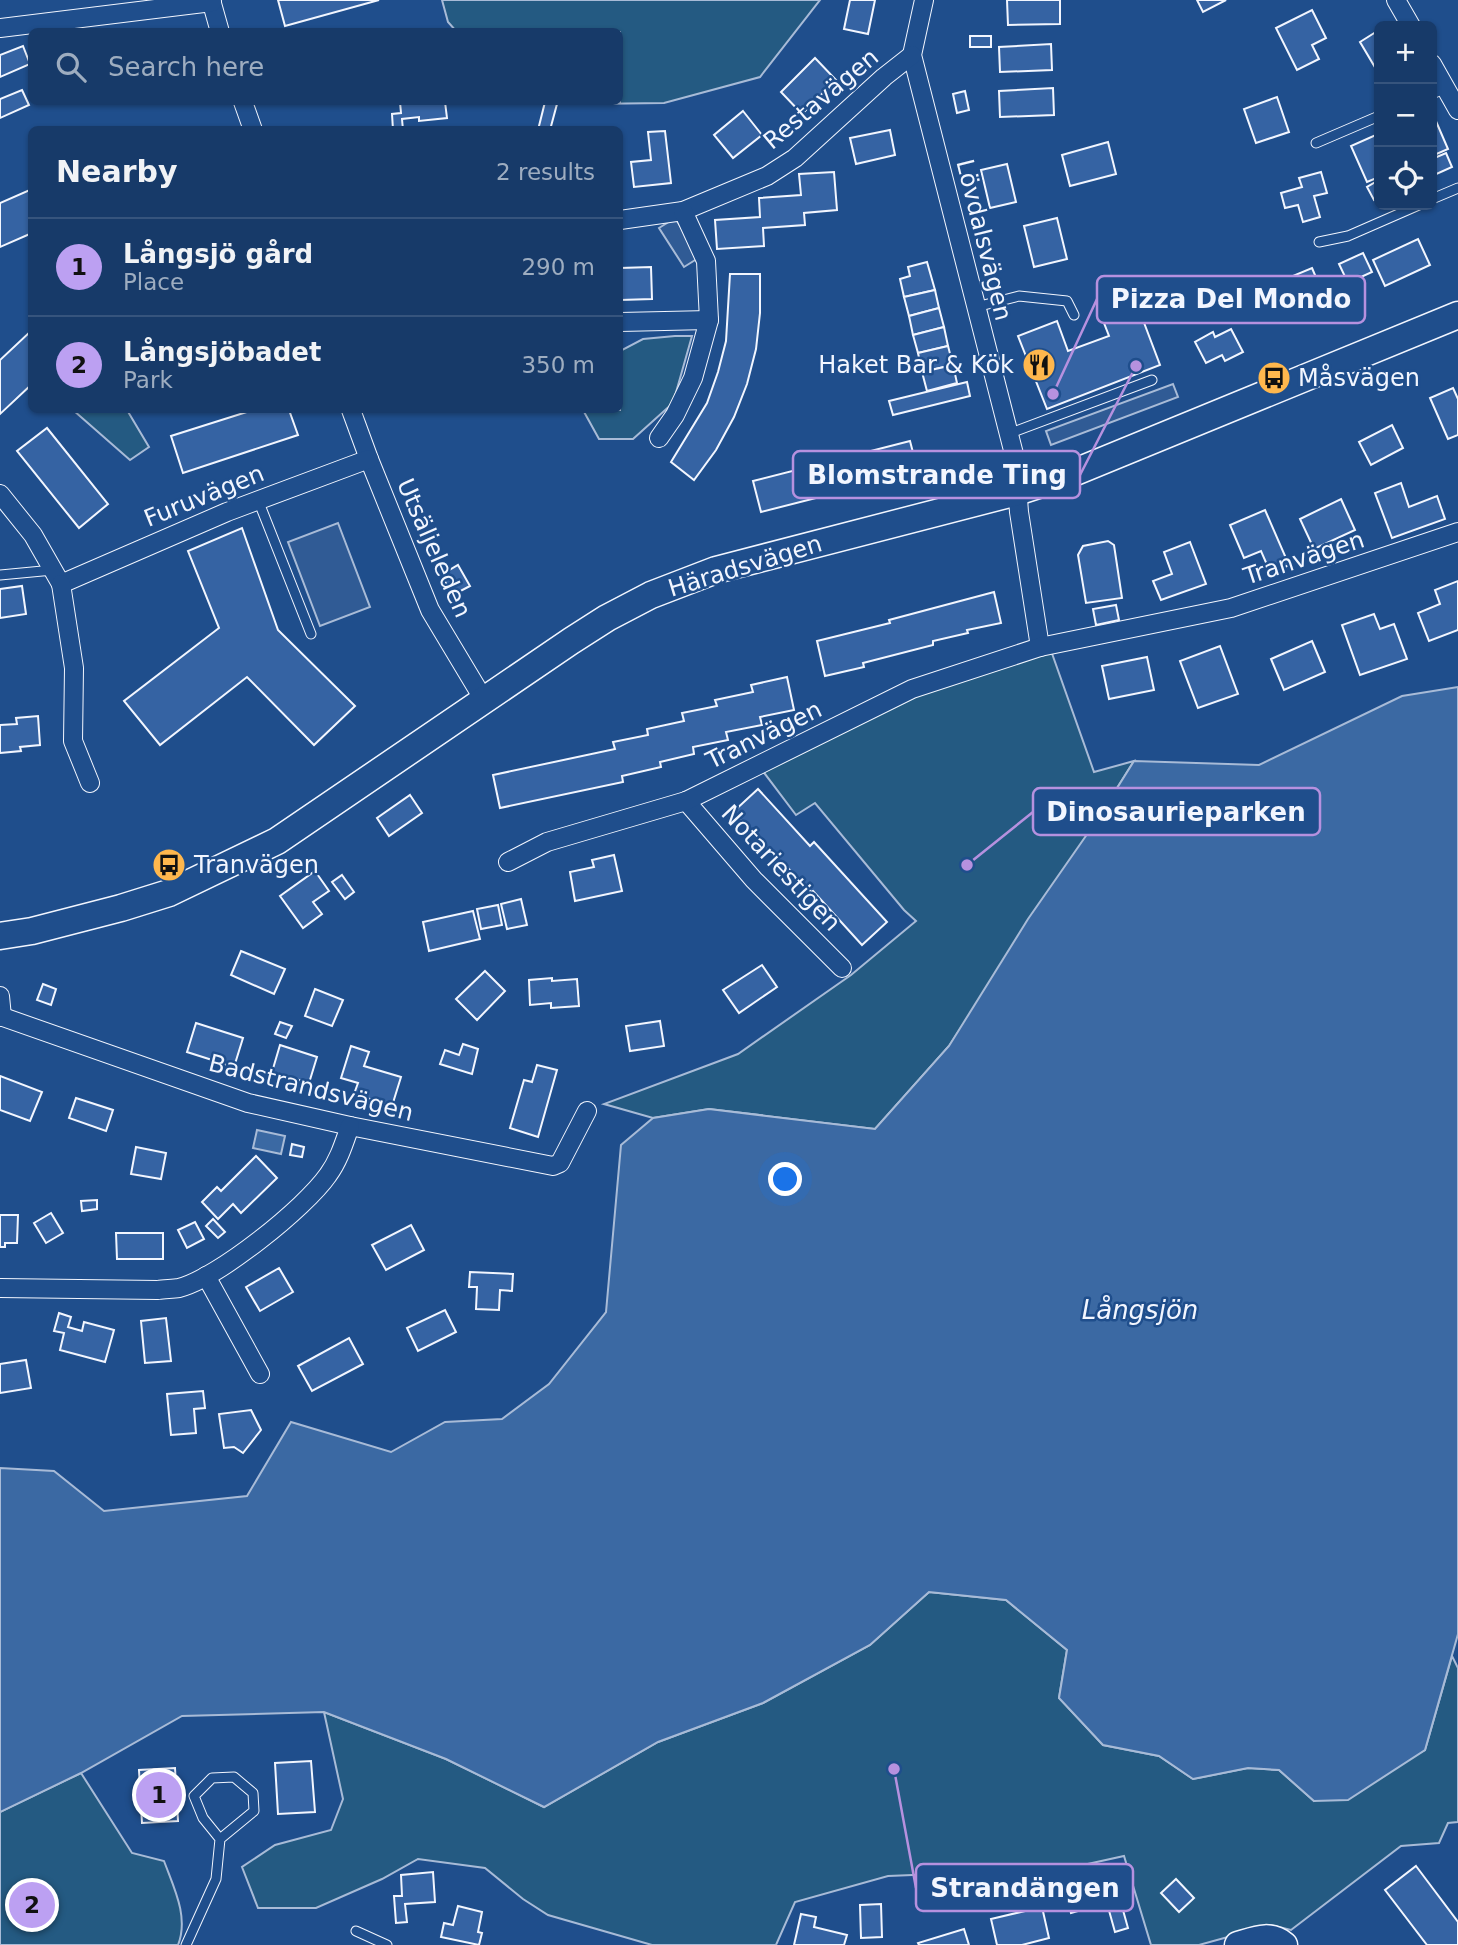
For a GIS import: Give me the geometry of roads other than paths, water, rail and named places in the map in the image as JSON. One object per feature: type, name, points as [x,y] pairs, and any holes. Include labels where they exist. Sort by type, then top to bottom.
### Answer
[{"type":"street","name":"Lövdalsvägen","points":[[924,0],[912,55],[1008,433],[1014,458],[1017,492]]},
{"type":"street","points":[[1396,0],[1408,21]]},
{"type":"street","points":[[0,28],[211,1],[219,28]]},
{"type":"street","name":"Restavägen","points":[[623,220],[683,211],[767,176],[796,158],[884,77],[912,55]]},
{"type":"street","points":[[1439,91],[1458,110]]},
{"type":"street","points":[[244,105],[252,126]]},
{"type":"street","points":[[659,438],[675,415],[693,378],[709,320],[706,261],[683,211]]},
{"type":"street","name":"Häradsvägen","points":[[0,936],[121,908],[169,893],[278,841],[607,618],[676,584],[756,559],[1017,492],[1127,452],[1458,314]]},
{"type":"street","points":[[623,322],[709,320]]},
{"type":"street","name":"Utsäljeleden","points":[[352,413],[430,610],[484,700]]},
{"type":"street","name":"Furuvägen","points":[[57,577],[108,562],[258,500],[369,459]]},
{"type":"street","points":[[1017,492],[1040,647]]},
{"type":"street","points":[[0,494],[33,535],[57,577],[74,668],[74,741],[90,783]]},
{"type":"street","name":"Tranvägen","points":[[508,862],[547,842],[686,800],[912,689],[1040,647],[1231,608],[1458,532]]},
{"type":"street","name":"Notariestigen","points":[[686,800],[754,880],[842,968]]},
{"type":"street","name":"Badstrandsvägen","points":[[0,996],[1,1016],[236,1099],[350,1126],[553,1166],[560,1163],[587,1111]]},
{"type":"street","points":[[0,1288],[158,1290],[180,1287],[206,1276],[245,1251],[312,1194],[337,1160],[350,1126]]},
{"type":"street","points":[[206,1276],[260,1374]]},
{"type":"street","points":[[1238,1945],[1277,1938],[1284,1945]]},
{"type":"lane","points":[[1315,143],[1374,118]]},
{"type":"lane","points":[[1437,197],[1458,188]]},
{"type":"lane","points":[[1319,242],[1348,236],[1408,210]]},
{"type":"lane","points":[[976,307],[1019,296],[1067,301],[1073,315]]},
{"type":"lane","points":[[1008,433],[1152,380]]},
{"type":"lane","points":[[258,500],[311,634]]},
{"type":"lane","points":[[0,575],[57,577]]},
{"type":"lane","points":[[186,1945],[216,1879],[220,1839],[203,1818],[194,1796],[212,1778],[234,1777],[253,1793],[254,1811],[220,1839]]},
{"type":"lane","points":[[356,1931],[387,1945]]},
{"type":"water","name":"Långsjön","points":[[1458,687],[1458,1634],[1425,1750],[1348,1800],[1314,1801],[1279,1770],[1248,1768],[1193,1779],[1159,1756],[1103,1745],[1059,1698],[1067,1650],[1006,1600],[929,1592],[870,1645],[763,1703],[658,1742],[544,1807],[446,1759],[324,1712],[182,1716],[81,1773],[0,1812],[0,1468],[54,1471],[104,1511],[247,1496],[291,1422],[391,1452],[445,1422],[502,1419],[549,1384],[606,1312],[621,1145],[653,1118],[709,1109],[875,1129],[949,1046],[1028,919],[1097,820],[1134,761],[1259,765],[1402,696]]},
{"type":"water","points":[[257,1130],[285,1136],[281,1154],[253,1148]]},
{"type":"place","name":"Haket Bar & Kök","points":[[1039,365]]},
{"type":"place","name":"Blomstrande Ting","points":[[1136,366]]},
{"type":"place","name":"Måsvägen","points":[[1274,378]]},
{"type":"place","name":"Pizza Del Mondo","points":[[1053,394]]},
{"type":"place","name":"Tranvägen","points":[[169,865]]},
{"type":"place","name":"Dinosaurieparken","points":[[967,865]]},
{"type":"place","name":"Strandängen","points":[[894,1769]]},
{"type":"place","name":"Långsjö gård","points":[[159,1795]]},
{"type":"place","name":"Långsjöbadet","points":[[32,1905]]}]
